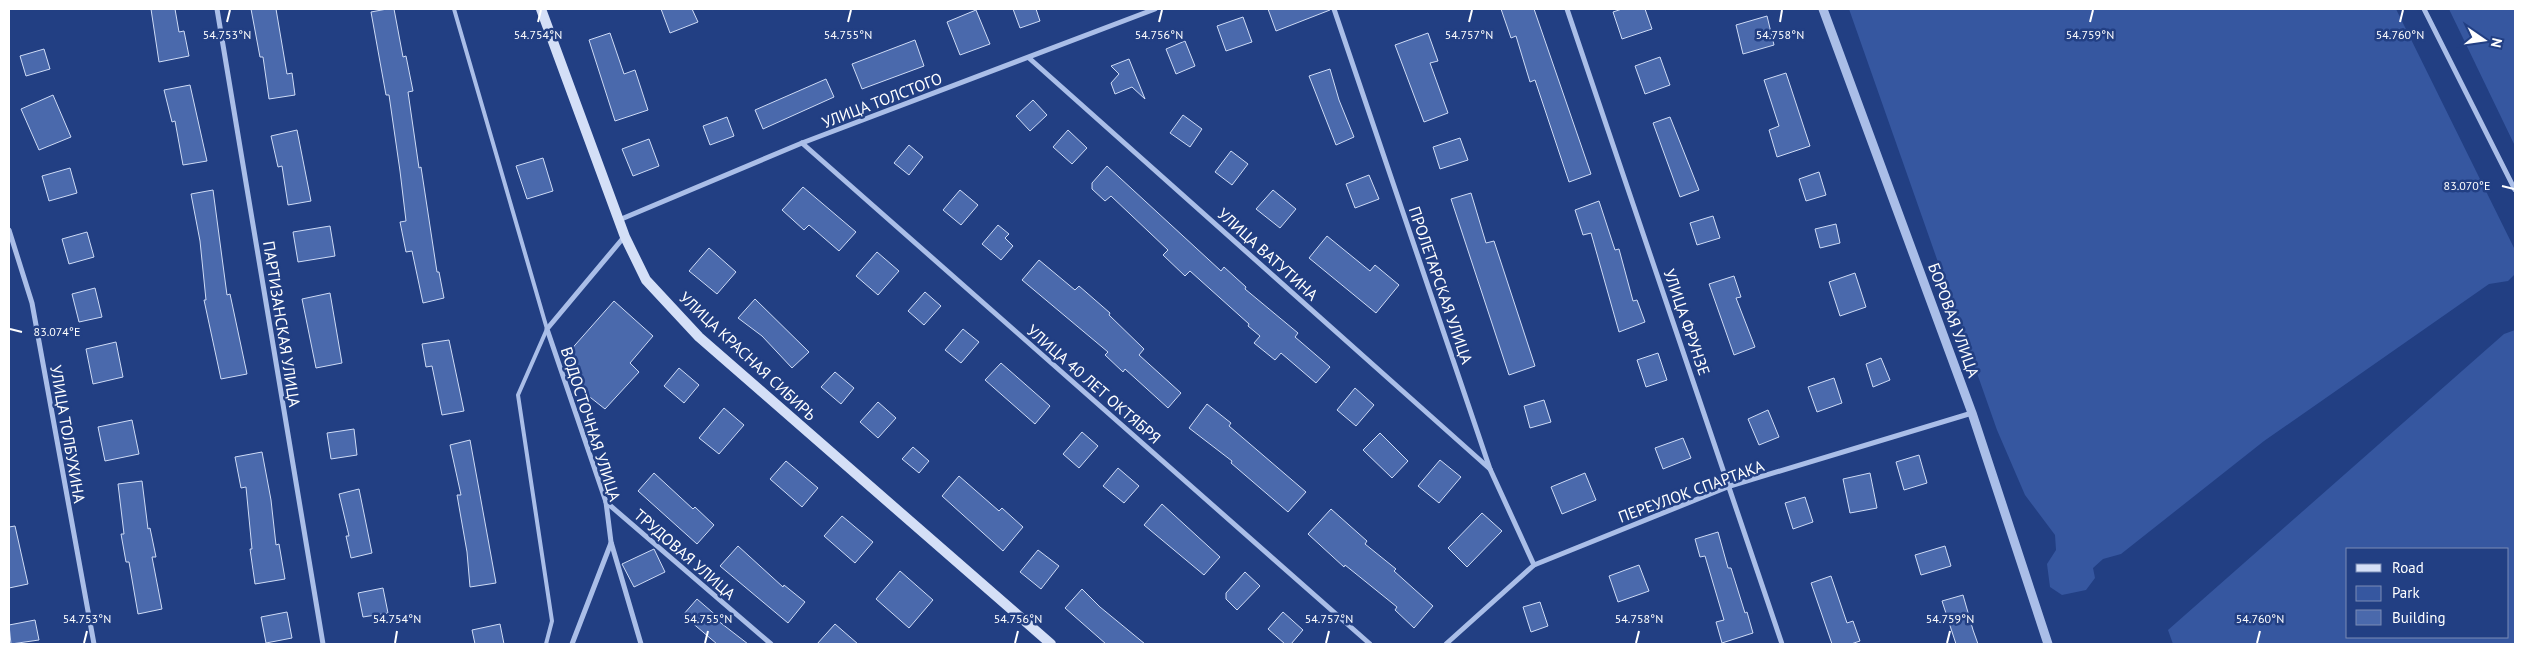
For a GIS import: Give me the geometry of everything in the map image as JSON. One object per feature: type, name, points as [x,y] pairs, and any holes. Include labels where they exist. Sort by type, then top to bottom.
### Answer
[{"type":"main road","name":"УЛИЦА КРАСНАЯ СИБИРЬ","points":[[541,9],[625,236],[646,280],[699,337],[1051,644]]},
{"type":"street","name":"ПАРТИЗАНСКАЯ УЛИЦА","points":[[217,9],[323,644]]},
{"type":"street","name":"УЛИЦА ТОЛСТОГО","points":[[619,220],[802,143],[1155,9]]},
{"type":"street","name":"ПРОЛЕТАРСКАЯ УЛИЦА","points":[[1334,9],[1490,469],[1534,565]]},
{"type":"street","name":"УЛИЦА ФРУНЗЕ","points":[[1567,9],[1782,644]]},
{"type":"street","name":"БОРОВАЯ УЛИЦА","points":[[1823,9],[1972,413],[2048,644]]},
{"type":"street","points":[[2424,9],[2515,190]]},
{"type":"street","name":"УЛИЦА ВАТУТИНА","points":[[1029,58],[1490,469]]},
{"type":"street","name":"УЛИЦА 40 ЛЕТ ОКТЯБРЯ","points":[[802,143],[1370,644]]},
{"type":"street","name":"УЛИЦА ТОЛБУХИНА","points":[[9,230],[32,304],[94,644]]},
{"type":"street","name":"ВОДОСТОЧНАЯ УЛИЦА","points":[[625,236],[547,329],[606,502],[611,542],[641,644]]},
{"type":"street","name":"ПЕРЕУЛОК СПАРТАКА","points":[[1446,644],[1534,565],[1730,486],[1972,413]]},
{"type":"street","name":"ТРУДОВАЯ УЛИЦА","points":[[606,502],[771,644]]},
{"type":"street","points":[[572,644],[611,542]]},
{"type":"lane","points":[[454,9],[547,329],[518,395],[552,621],[546,644]]},
{"type":"green space","points":[[1849,9],[2396,9],[2515,250],[2515,274],[2508,281],[2489,284],[2264,441],[2121,554],[2103,559],[2093,568],[2095,578],[2086,590],[2062,595],[2050,587],[2047,564],[2056,550],[2055,535],[2025,495],[1997,430]]},
{"type":"green space","points":[[2449,9],[2515,9],[2515,146]]},
{"type":"green space","points":[[2515,330],[2515,644],[2173,644],[2168,630],[2504,334]]},
{"type":"building","points":[[151,9],[175,9],[179,32],[184,31],[189,56],[159,62]]},
{"type":"building","points":[[251,9],[276,9],[287,74],[292,73],[295,95],[269,99],[263,57],[260,57]]},
{"type":"building","points":[[394,9],[403,57],[406,56],[413,91],[408,92],[419,168],[421,167],[437,272],[439,272],[444,298],[423,303],[412,251],[406,252],[400,222],[406,221],[400,171],[389,95],[386,95],[371,12]]},
{"type":"building","points":[[661,9],[692,9],[698,22],[670,33]]},
{"type":"building","points":[[1013,9],[1036,9],[1040,21],[1020,28]]},
{"type":"building","points":[[1268,9],[1330,9],[1330,10],[1276,31]]},
{"type":"building","points":[[1501,9],[1534,9],[1591,174],[1569,182],[1535,80],[1530,82],[1516,36],[1511,38]]},
{"type":"building","points":[[1622,9],[1645,9],[1652,29],[1622,39],[1613,12]]},
{"type":"building","points":[[976,10],[990,44],[960,55],[947,22]]},
{"type":"building","points":[[1767,16],[1774,45],[1743,54],[1736,25]]},
{"type":"building","points":[[1243,17],[1252,42],[1226,51],[1217,26]]},
{"type":"building","points":[[610,33],[624,74],[635,70],[648,110],[615,121],[589,40]]},
{"type":"building","points":[[1428,33],[1438,61],[1430,63],[1448,113],[1424,122],[1395,45]]},
{"type":"building","points":[[915,40],[924,66],[862,89],[852,64]]},
{"type":"building","points":[[1185,41],[1195,66],[1176,74],[1166,49]]},
{"type":"building","points":[[44,49],[50,69],[26,76],[20,56]]},
{"type":"building","points":[[1660,57],[1670,85],[1645,94],[1635,66]]},
{"type":"building","points":[[1129,59],[1145,99],[1132,87],[1115,94],[1111,83],[1119,74],[1111,66]]},
{"type":"building","points":[[1330,69],[1339,100],[1354,137],[1336,145],[1309,76]]},
{"type":"building","points":[[1786,73],[1810,146],[1777,157],[1769,130],[1779,126],[1764,80]]},
{"type":"building","points":[[826,79],[834,97],[763,129],[755,110]]},
{"type":"building","points":[[190,85],[207,161],[183,165],[175,121],[172,122],[164,90]]},
{"type":"building","points":[[53,95],[71,137],[39,150],[21,109]]},
{"type":"building","points":[[1033,100],[1047,115],[1030,131],[1016,116]]},
{"type":"building","points":[[1183,115],[1202,129],[1190,147],[1170,133]]},
{"type":"building","points":[[727,117],[734,136],[710,145],[703,126]]},
{"type":"building","points":[[1670,117],[1699,190],[1680,197],[1653,123]]},
{"type":"building","points":[[297,130],[311,201],[288,205],[282,166],[278,167],[271,136]]},
{"type":"building","points":[[1068,130],[1087,148],[1072,164],[1053,147]]},
{"type":"building","points":[[1460,138],[1468,160],[1440,169],[1433,147]]},
{"type":"building","points":[[649,139],[659,166],[633,176],[622,149]]},
{"type":"building","points":[[909,145],[923,157],[909,175],[894,163]]},
{"type":"building","points":[[1231,151],[1248,164],[1232,185],[1215,172]]},
{"type":"building","points":[[543,158],[553,191],[527,199],[516,166]]},
{"type":"building","points":[[1107,166],[1221,271],[1224,267],[1246,287],[1245,289],[1298,333],[1295,337],[1330,367],[1316,383],[1281,353],[1275,360],[1254,343],[1260,336],[1248,326],[1249,324],[1190,271],[1185,276],[1163,255],[1168,250],[1111,196],[1105,201],[1092,189],[1092,183]]},
{"type":"building","points":[[70,168],[77,193],[49,201],[42,176]]},
{"type":"building","points":[[1819,172],[1826,195],[1806,201],[1799,179]]},
{"type":"building","points":[[1369,175],[1379,199],[1355,208],[1346,184]]},
{"type":"building","points":[[803,187],[856,232],[839,251],[809,225],[804,230],[782,210]]},
{"type":"building","points":[[213,190],[227,295],[230,294],[247,374],[221,379],[204,300],[206,300],[200,241],[191,194]]},
{"type":"building","points":[[960,190],[978,205],[961,225],[943,210]]},
{"type":"building","points":[[1273,190],[1296,209],[1280,228],[1256,209]]},
{"type":"building","points":[[1471,193],[1486,243],[1494,241],[1535,366],[1509,375],[1451,199]]},
{"type":"building","points":[[1599,201],[1615,250],[1619,249],[1633,301],[1637,300],[1645,322],[1619,332],[1591,233],[1583,235],[1575,210]]},
{"type":"building","points":[[1713,216],[1720,238],[1697,245],[1690,223]]},
{"type":"building","points":[[1836,224],[1840,243],[1820,248],[1815,229]]},
{"type":"building","points":[[998,225],[1009,234],[1005,238],[1013,246],[1001,260],[982,244]]},
{"type":"building","points":[[330,226],[335,256],[298,262],[293,232]]},
{"type":"building","points":[[87,232],[94,257],[69,264],[62,239]]},
{"type":"building","points":[[1327,236],[1370,271],[1375,265],[1399,285],[1376,313],[1309,258]]},
{"type":"building","points":[[709,248],[736,272],[717,294],[689,271]]},
{"type":"building","points":[[877,252],[899,271],[878,295],[856,276]]},
{"type":"building","points":[[1039,260],[1075,290],[1079,286],[1110,313],[1109,315],[1144,349],[1139,355],[1181,393],[1168,408],[1125,369],[1123,372],[1105,355],[1108,352],[1022,280]]},
{"type":"building","points":[[1855,273],[1866,307],[1840,316],[1829,282]]},
{"type":"building","points":[[1734,276],[1741,297],[1736,298],[1755,347],[1734,355],[1709,284]]},
{"type":"building","points":[[95,288],[102,317],[79,322],[72,294]]},
{"type":"building","points":[[925,292],[941,306],[924,325],[908,311]]},
{"type":"building","points":[[330,293],[342,363],[316,368],[302,299]]},
{"type":"building","points":[[755,299],[809,352],[792,368],[762,336],[738,318]]},
{"type":"building","points":[[614,301],[653,336],[630,363],[639,372],[605,409],[586,394],[568,353]]},
{"type":"building","points":[[963,329],[979,342],[961,363],[945,350]]},
{"type":"building","points":[[449,340],[464,411],[442,415],[432,366],[426,367],[422,344]]},
{"type":"building","points":[[116,342],[123,377],[93,384],[86,349]]},
{"type":"building","points":[[1658,353],[1667,380],[1646,387],[1637,360]]},
{"type":"building","points":[[1881,358],[1890,380],[1873,387],[1866,364]]},
{"type":"building","points":[[1001,363],[1050,406],[1035,424],[985,380]]},
{"type":"building","points":[[679,368],[699,385],[684,403],[664,386]]},
{"type":"building","points":[[835,372],[854,388],[841,404],[821,387]]},
{"type":"building","points":[[1834,378],[1842,403],[1817,412],[1808,387]]},
{"type":"building","points":[[1355,388],[1374,405],[1356,426],[1337,410]]},
{"type":"building","points":[[1544,400],[1551,422],[1530,428],[1524,406]]},
{"type":"building","points":[[878,402],[896,418],[878,438],[860,422]]},
{"type":"building","points":[[1207,404],[1231,423],[1229,426],[1306,492],[1288,512],[1231,463],[1232,461],[1189,428]]},
{"type":"building","points":[[724,408],[744,425],[719,454],[699,438]]},
{"type":"building","points":[[1768,410],[1779,437],[1759,445],[1748,419]]},
{"type":"building","points":[[132,420],[139,454],[105,461],[98,427]]},
{"type":"building","points":[[354,429],[357,455],[331,459],[327,433]]},
{"type":"building","points":[[1082,432],[1098,446],[1079,468],[1063,454]]},
{"type":"building","points":[[1380,433],[1408,461],[1392,478],[1363,450]]},
{"type":"building","points":[[1683,438],[1691,458],[1663,469],[1655,448]]},
{"type":"building","points":[[470,440],[496,583],[470,587],[467,552],[457,495],[461,495],[450,445]]},
{"type":"building","points":[[913,447],[929,461],[919,473],[902,459]]},
{"type":"building","points":[[262,452],[271,500],[276,545],[279,544],[285,579],[255,584],[250,549],[252,549],[246,487],[241,488],[235,457]]},
{"type":"building","points":[[1919,455],[1927,483],[1904,490],[1896,462]]},
{"type":"building","points":[[1440,460],[1461,477],[1439,503],[1418,486]]},
{"type":"building","points":[[786,461],[818,488],[802,507],[770,479]]},
{"type":"building","points":[[1118,468],[1139,486],[1124,503],[1103,486]]},
{"type":"building","points":[[654,473],[693,509],[695,507],[714,525],[697,544],[638,491]]},
{"type":"building","points":[[1585,473],[1596,500],[1562,514],[1551,487]]},
{"type":"building","points":[[1870,473],[1877,508],[1850,513],[1843,479]]},
{"type":"building","points":[[959,476],[999,511],[1002,508],[1023,527],[1003,551],[942,496]]},
{"type":"building","points":[[142,481],[148,529],[150,528],[156,557],[152,557],[162,609],[138,614],[129,562],[126,562],[121,534],[124,534],[118,484]]},
{"type":"building","points":[[359,489],[372,553],[351,558],[346,536],[349,536],[339,494]]},
{"type":"building","points":[[1805,497],[1813,522],[1793,529],[1785,503]]},
{"type":"building","points":[[1162,504],[1220,557],[1204,575],[1144,525]]},
{"type":"building","points":[[1331,509],[1367,541],[1365,544],[1396,569],[1394,571],[1433,606],[1414,628],[1395,610],[1397,607],[1345,565],[1344,567],[1308,534]]},
{"type":"building","points":[[1482,513],[1502,531],[1467,567],[1448,548]]},
{"type":"building","points":[[842,516],[873,542],[855,563],[824,536]]},
{"type":"building","points":[[15,526],[28,584],[9,588],[9,527]]},
{"type":"building","points":[[1718,532],[1728,568],[1731,568],[1753,633],[1722,643],[1716,622],[1724,620],[1705,556],[1700,557],[1695,539]]},
{"type":"building","points":[[738,546],[783,587],[784,585],[805,602],[788,623],[720,566]]},
{"type":"building","points":[[1945,546],[1951,566],[1921,575],[1915,555]]},
{"type":"building","points":[[654,549],[665,572],[634,587],[622,564]]},
{"type":"building","points":[[1038,550],[1059,566],[1041,589],[1020,572]]},
{"type":"building","points":[[1639,565],[1649,591],[1618,602],[1609,576]]},
{"type":"building","points":[[900,571],[933,600],[909,628],[876,599]]},
{"type":"building","points":[[1245,572],[1260,586],[1237,610],[1226,599],[1226,593]]},
{"type":"building","points":[[1831,576],[1847,623],[1853,621],[1860,641],[1851,644],[1832,644],[1811,583]]},
{"type":"building","points":[[383,588],[388,613],[363,617],[358,593]]},
{"type":"building","points":[[1082,589],[1100,607],[1145,644],[1106,644],[1065,608]]},
{"type":"building","points":[[1963,595],[1978,644],[1956,644],[1942,601]]},
{"type":"building","points":[[697,599],[719,618],[717,620],[748,644],[717,644],[683,615]]},
{"type":"building","points":[[1540,602],[1548,626],[1531,632],[1523,607]]},
{"type":"building","points":[[287,612],[292,638],[266,643],[261,617]]},
{"type":"building","points":[[1283,612],[1303,630],[1291,644],[1285,644],[1268,629]]},
{"type":"building","points":[[35,620],[39,640],[11,644],[9,625]]},
{"type":"building","points":[[500,624],[504,644],[475,644],[472,630]]},
{"type":"building","points":[[835,624],[858,644],[817,644]]}]
